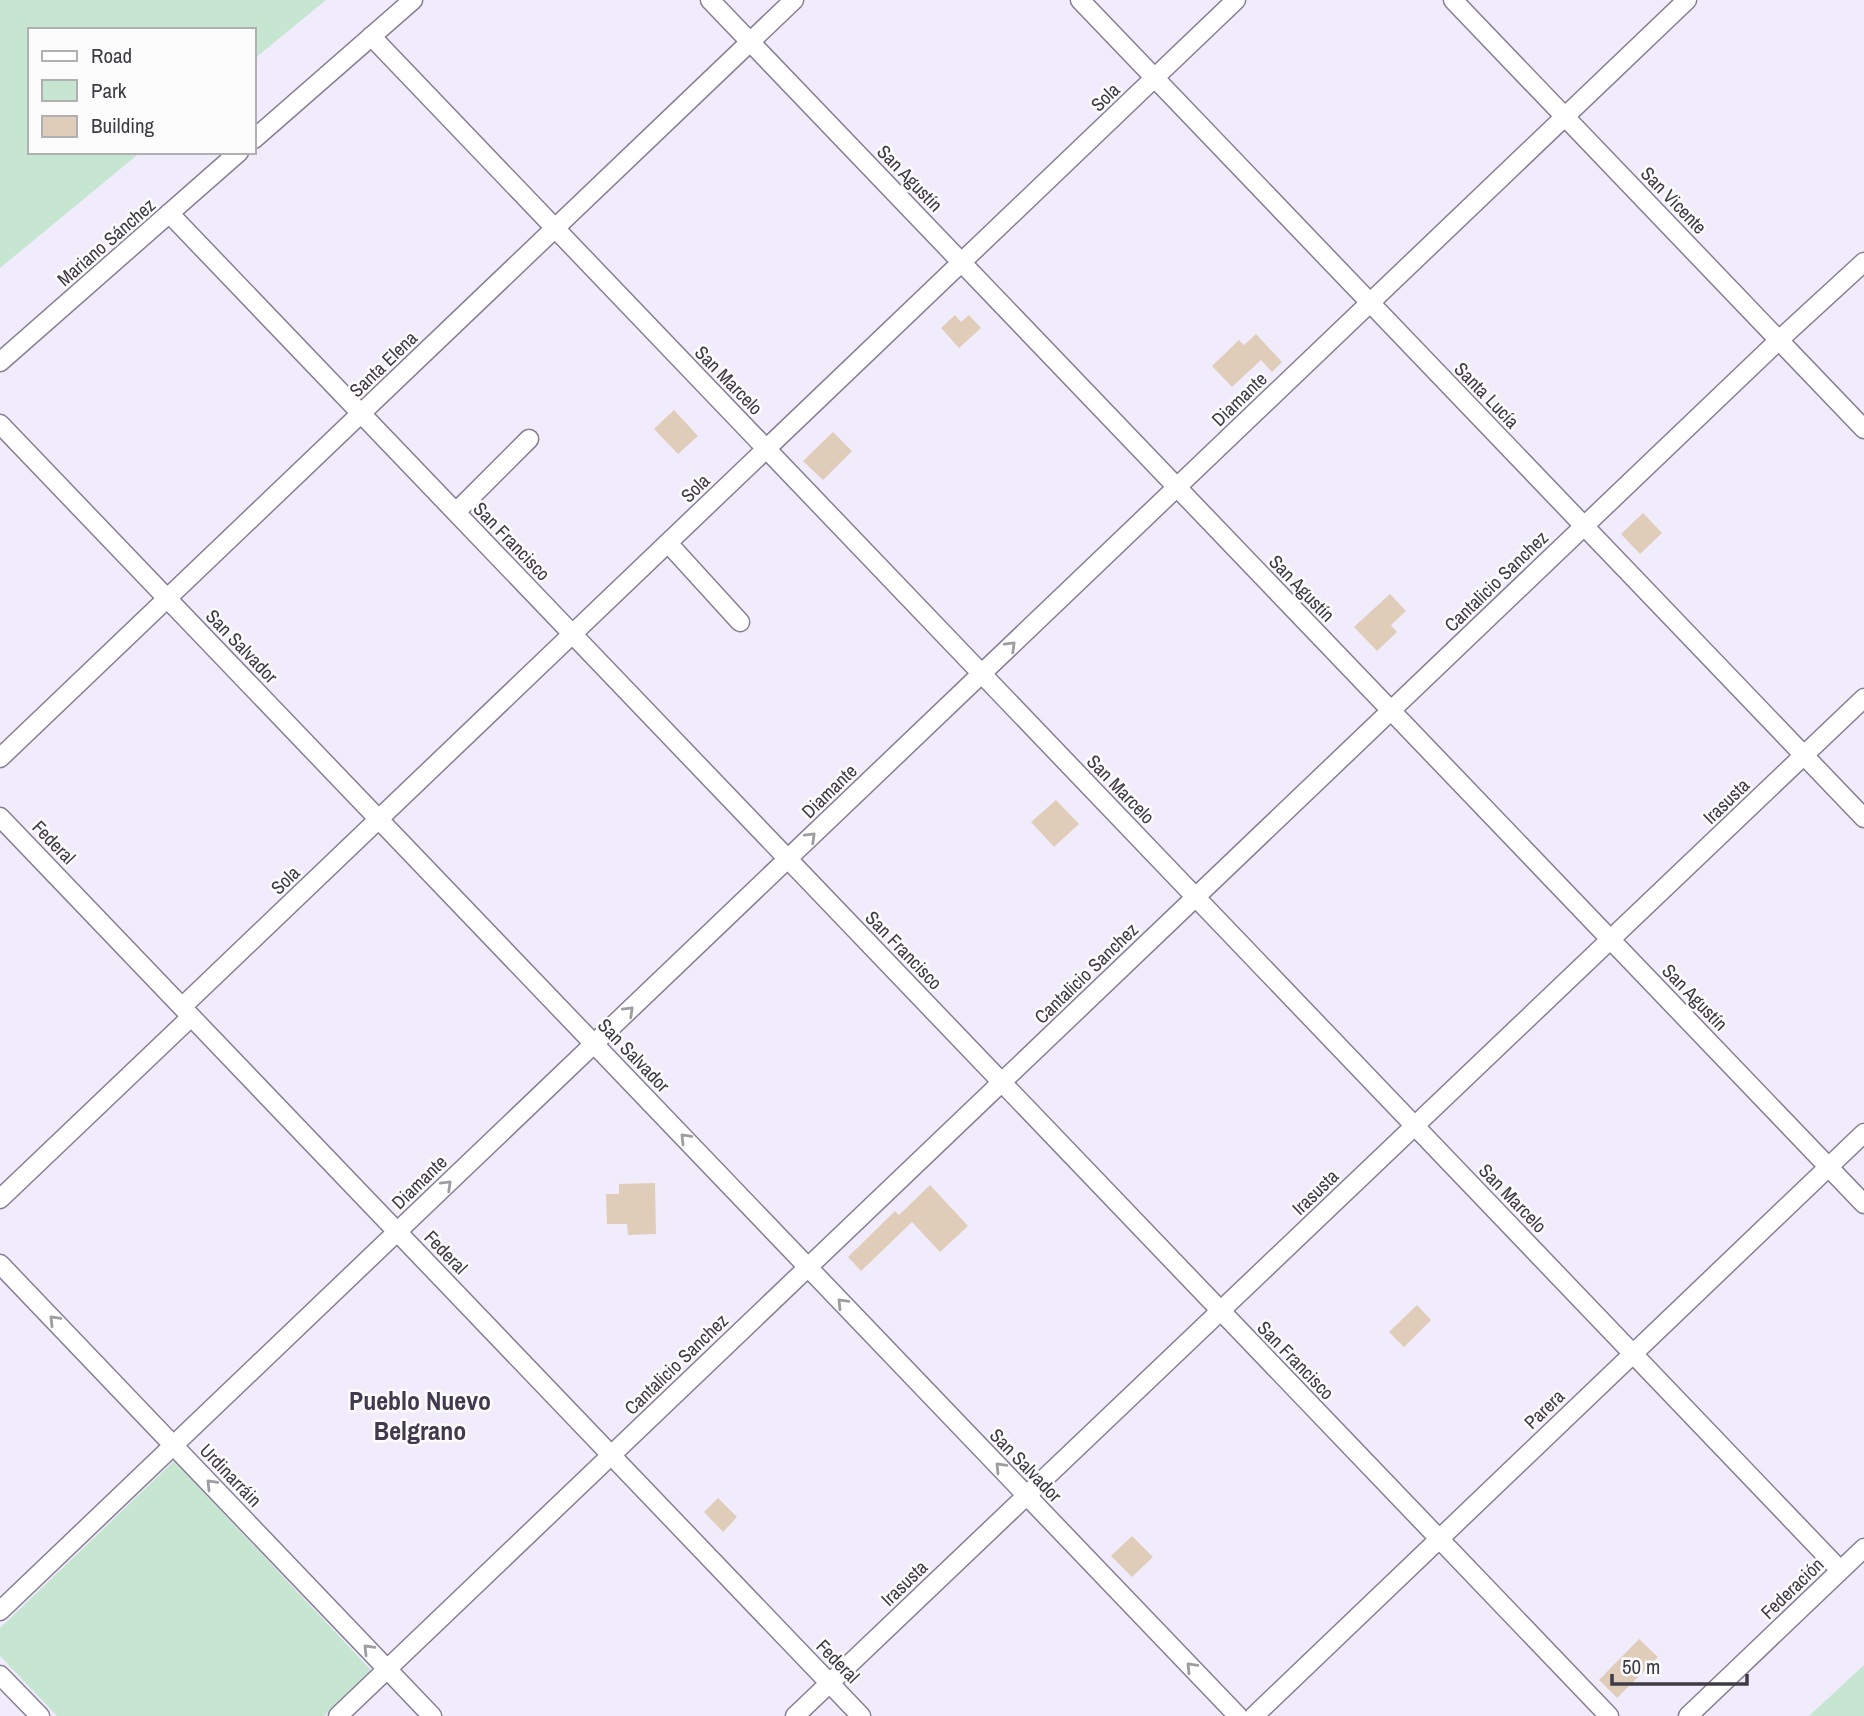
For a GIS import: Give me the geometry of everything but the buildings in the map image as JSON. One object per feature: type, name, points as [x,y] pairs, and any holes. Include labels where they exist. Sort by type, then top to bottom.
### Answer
[{"type":"street","points":[[256,137],[412,0]]},
{"type":"street","name":"San Agustín","points":[[710,0],[1864,1204]]},
{"type":"street","name":"Santa Elena","points":[[0,758],[794,0]]},
{"type":"street","name":"Santa Lucía","points":[[1080,0],[1864,818]]},
{"type":"street","name":"Sola","points":[[0,1199],[379,819],[1236,0]]},
{"type":"street","name":"San Vicente","points":[[1453,0],[1864,429]]},
{"type":"street","name":"Diamante","points":[[0,1611],[1688,0]]},
{"type":"street","name":"San Marcelo","points":[[371,37],[1840,1570]]},
{"type":"street","name":"Mariano Sánchez","points":[[0,362],[237,154]]},
{"type":"street","name":"San Francisco","points":[[169,213],[1609,1716]]},
{"type":"street","name":"Cantalicio Sanchez","points":[[338,1716],[1779,340],[1864,262]]},
{"type":"street","name":"San Salvador","points":[[0,424],[1238,1716]]},
{"type":"street","points":[[456,512],[529,439]]},
{"type":"street","points":[[668,543],[740,622]]},
{"type":"street","name":"Irasusta","points":[[795,1716],[1864,698]]},
{"type":"street","name":"Federal","points":[[0,817],[861,1716]]},
{"type":"street","name":"Parera","points":[[1254,1716],[1864,1133]]},
{"type":"street","name":"Urdinarráin","points":[[0,1264],[432,1716]]},
{"type":"street","name":"Federación","points":[[1688,1716],[1864,1548]]},
{"type":"street","points":[[0,1675],[40,1716]]},
{"type":"green space","points":[[0,0],[326,0],[256,57],[256,28],[28,28],[28,154],[139,154],[0,268]]},
{"type":"green space","points":[[174,1461],[371,1670],[324,1716],[57,1716],[0,1656],[0,1628]]},
{"type":"green space","points":[[1864,1665],[1864,1716],[1809,1716]]},
{"type":"district","name":"Pueblo Nuevo Belgrano","points":[[420,1416]]}]
